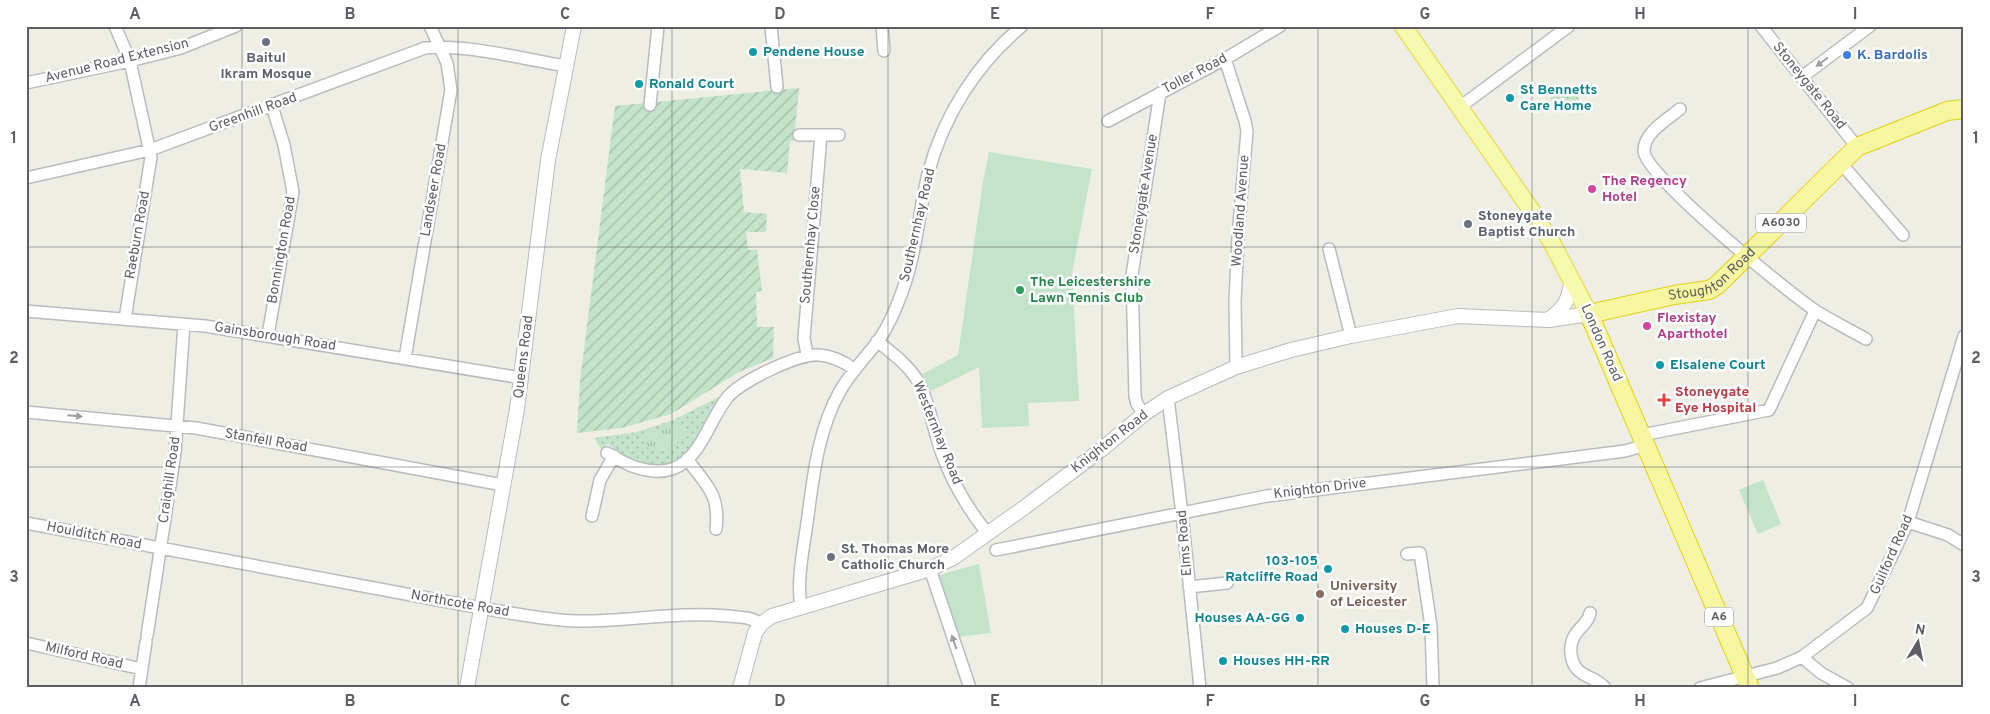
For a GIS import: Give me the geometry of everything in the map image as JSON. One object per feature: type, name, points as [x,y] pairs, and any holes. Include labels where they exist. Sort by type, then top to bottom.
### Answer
[{"type":"highway","name":"Stoughton Road","points":[[1589,314],[1709,290],[1716,286],[1857,147],[1947,111],[1964,109]]},
{"type":"highway","name":"London Road","points":[[1589,314],[1747,682]]},
{"type":"main road","name":"London Road","points":[[1403,26],[1536,217],[1589,314]]},
{"type":"street","name":"Raeburn Road","points":[[115,26],[130,61],[150,150],[150,164],[125,319]]},
{"type":"street","name":"Avenue Road Extension","points":[[26,84],[181,48],[236,26]]},
{"type":"street","name":"Landseer Road","points":[[405,358],[451,90],[450,73],[430,26]]},
{"type":"street","name":"Queens Road","points":[[467,688],[522,378],[548,160],[574,26]]},
{"type":"street","points":[[650,106],[658,26]]},
{"type":"street","points":[[771,26],[777,87]]},
{"type":"street","points":[[882,26],[884,51]]},
{"type":"street","name":"Southernhay Road","points":[[801,608],[799,593],[800,573],[818,449],[830,412],[840,391],[854,369],[878,341],[892,317],[910,270],[916,248],[928,174],[948,120],[971,81],[988,58],[1022,26]]},
{"type":"street","name":"Toller Road","points":[[1108,121],[1225,59],[1280,26]]},
{"type":"street","points":[[1460,107],[1568,26]]},
{"type":"street","name":"Stoneygate Road","points":[[1761,26],[1857,147]]},
{"type":"street","points":[[1802,78],[1870,26]]},
{"type":"street","name":"Greenhill Road","points":[[26,178],[150,150],[425,48],[462,49],[566,66]]},
{"type":"street","name":"Woodland Avenue","points":[[1225,59],[1247,131],[1236,293],[1236,367]]},
{"type":"street","name":"Stoneygate Avenue","points":[[1144,414],[1137,404],[1135,396],[1132,275],[1160,93]]},
{"type":"street","name":"Bonnington Road","points":[[268,335],[293,192],[284,145],[272,106]]},
{"type":"street","points":[[1680,109],[1648,137],[1644,149],[1647,162],[1667,185],[1747,256],[1816,311],[1866,339]]},
{"type":"street","points":[[799,135],[839,135]]},
{"type":"street","name":"Southernhay Close","points":[[807,356],[804,338],[821,135]]},
{"type":"street","points":[[1840,162],[1903,235]]},
{"type":"street","points":[[1329,249],[1351,336]]},
{"type":"street","points":[[1549,320],[1562,309],[1569,296],[1572,280]]},
{"type":"street","name":"Gainsborough Road","points":[[26,311],[184,324],[268,335],[522,378]]},
{"type":"street","name":"Knighton Drive","points":[[996,550],[1267,496],[1624,451],[1644,440],[1769,410],[1816,311]]},
{"type":"street","name":"Knighton Road","points":[[761,624],[772,616],[930,569],[953,558],[1102,449],[1144,414],[1168,398],[1236,367],[1292,350],[1351,336],[1458,316],[1549,320],[1589,314]]},
{"type":"street","name":"Craighill Road","points":[[139,688],[178,425],[184,324]]},
{"type":"street","name":"Guilford Road","points":[[1700,688],[1747,682],[1802,657],[1867,608],[1908,522],[1964,336]]},
{"type":"street","name":"Westernhay Road","points":[[878,341],[903,362],[917,380],[943,456],[967,505],[987,533]]},
{"type":"street","points":[[588,513],[611,455],[630,466],[648,470],[665,470],[688,459],[699,448],[722,405],[734,391],[755,377],[807,356],[818,354],[841,360],[854,369]]},
{"type":"street","name":"Elms Road","points":[[1168,398],[1200,688]]},
{"type":"street","name":"Stanfell Road","points":[[26,412],[178,425],[503,485]]},
{"type":"street","points":[[688,459],[714,497],[717,506],[716,529]]},
{"type":"street","points":[[1908,522],[1948,535],[1964,544]]},
{"type":"street","name":"Houlditch Road","points":[[26,523],[161,549]]},
{"type":"street","name":"Northcote Road","points":[[161,549],[556,620],[606,620],[671,614],[715,615],[748,619],[761,624]]},
{"type":"street","points":[[1407,554],[1420,553],[1431,626],[1433,688]]},
{"type":"street","points":[[930,569],[970,688]]},
{"type":"street","points":[[1189,587],[1226,583]]},
{"type":"street","points":[[1590,613],[1585,625],[1574,635],[1570,651],[1571,657],[1577,670],[1598,681],[1605,688]]},
{"type":"street","points":[[740,688],[752,641],[761,624]]},
{"type":"street","name":"Milford Road","points":[[26,643],[142,669]]},
{"type":"street","points":[[1802,657],[1821,672],[1848,688]]},
{"type":"green space","points":[[1569,87],[1573,88],[1581,103],[1560,113],[1550,98]]},
{"type":"green space","points":[[799,88],[794,141],[790,141],[787,173],[740,169],[744,212],[767,214],[766,232],[746,232],[748,250],[757,250],[762,291],[756,292],[757,327],[774,327],[773,358],[739,372],[671,414],[622,428],[577,433],[580,381],[615,106]]},
{"type":"green space","name":"The Leicestershire Lawn Tennis Club","points":[[989,152],[1092,169],[1072,273],[1079,401],[1028,403],[1029,426],[982,428],[979,367],[931,391],[922,374],[958,355]]},
{"type":"green space","points":[[722,397],[707,424],[689,449],[678,458],[665,464],[651,466],[631,461],[608,444],[601,449],[594,438],[637,432],[673,420]]},
{"type":"green space","points":[[669,426],[677,426],[682,429],[684,434],[677,443],[668,448],[657,450],[646,447],[646,438],[652,432]]},
{"type":"green space","points":[[1763,480],[1781,524],[1758,534],[1739,490]]},
{"type":"green space","points":[[979,564],[991,633],[958,637],[939,575]]},
{"type":"place","name":"Baitul Ikram Mosque","points":[[266,42]]},
{"type":"place","name":"Pendene House","points":[[753,52]]},
{"type":"place","name":"K. Bardolis","points":[[1847,55]]},
{"type":"place","name":"Ronald Court","points":[[639,84]]},
{"type":"place","name":"St Bennetts Care Home","points":[[1510,98]]},
{"type":"place","name":"The Regency Hotel","points":[[1592,189]]},
{"type":"place","name":"Stoneygate Baptist Church","points":[[1468,224]]},
{"type":"place","name":"The Leicestershire Lawn Tennis Club","points":[[1020,290]]},
{"type":"place","name":"Flexistay Aparthotel","points":[[1647,326]]},
{"type":"place","name":"Elsalene Court","points":[[1660,365]]},
{"type":"place","name":"Stoneygate Eye Hospital","points":[[1664,400]]},
{"type":"place","name":"St. Thomas More Catholic Church","points":[[831,557]]},
{"type":"place","name":"103-105 Ratcliffe Road","points":[[1328,569]]},
{"type":"place","name":"University of Leicester","points":[[1320,594]]},
{"type":"place","name":"Houses AA-GG","points":[[1300,618]]},
{"type":"place","name":"Houses D-E","points":[[1345,629]]},
{"type":"place","name":"Houses HH-RR","points":[[1223,661]]}]
